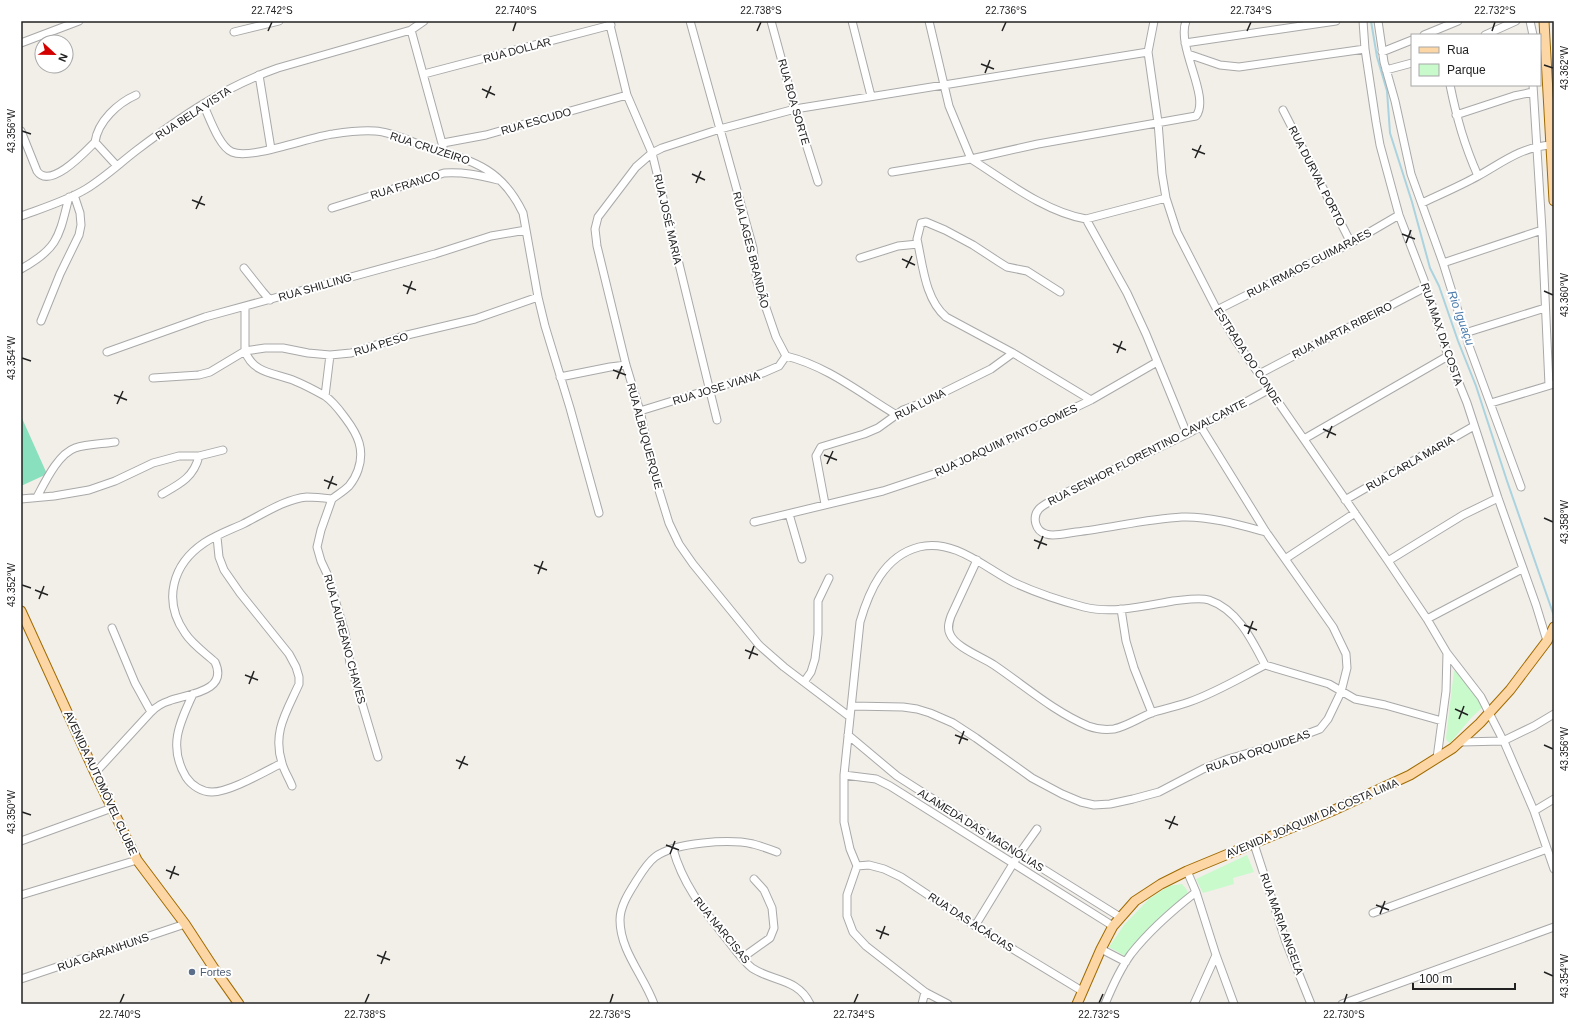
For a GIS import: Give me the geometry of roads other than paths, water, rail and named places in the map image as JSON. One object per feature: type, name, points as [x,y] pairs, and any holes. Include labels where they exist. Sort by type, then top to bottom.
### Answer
[{"type":"main road","points":[[1544,21],[1551,97],[1550,114],[1554,201]]},
{"type":"main road","name":"AVENIDA AUTOMÓVEL CLUBE","points":[[21,611],[95,773],[137,860],[185,924],[238,1004]]},
{"type":"main road","name":"AVENIDA JOAQUIM DA COSTA LIMA","points":[[1077,1004],[1101,949],[1113,926],[1120,916],[1135,901],[1161,884],[1187,871],[1332,811],[1410,775],[1437,758],[1461,742],[1510,690],[1547,641],[1553,629]]},
{"type":"street","points":[[21,43],[79,21]]},
{"type":"street","points":[[234,32],[279,21]]},
{"type":"street","name":"RUA BELA VISTA","points":[[21,216],[72,196],[97,182],[116,166],[203,104],[226,90],[278,68],[411,30],[424,21]]},
{"type":"street","name":"RUA LAGES BRANDÃO","points":[[690,21],[753,248],[757,282],[771,323],[786,356]]},
{"type":"street","name":"RUA BOA SORTE","points":[[771,21],[795,109],[818,182]]},
{"type":"street","points":[[852,21],[871,96]]},
{"type":"street","points":[[930,21],[949,106],[971,159],[1022,192],[1053,209],[1070,216],[1086,219],[1166,198]]},
{"type":"street","name":"ESTRADA DO CONDE","points":[[1154,21],[1148,52],[1158,122],[1162,174],[1166,198],[1177,232],[1217,310],[1236,341],[1259,374],[1268,390],[1304,439],[1388,561],[1427,619],[1447,653],[1480,697],[1503,741],[1534,811],[1554,869]]},
{"type":"street","points":[[892,172],[971,159],[1038,144],[1196,116],[1200,107],[1200,98],[1185,43],[1184,27],[1186,21]]},
{"type":"street","points":[[1185,43],[1336,21]]},
{"type":"street","name":"RUA MAX DA COSTA","points":[[1363,21],[1365,49],[1380,145],[1399,215],[1426,287],[1448,356],[1474,426],[1547,641]]},
{"type":"street","name":"RUA MAX DA COSTA","points":[[1378,21],[1382,52],[1411,174],[1443,263],[1465,333],[1521,487]]},
{"type":"street","points":[[1426,34],[1458,21]]},
{"type":"street","points":[[1487,34],[1516,21]]},
{"type":"street","points":[[1530,21],[1533,34]]},
{"type":"street","name":"RUA DOLLAR","points":[[424,74],[610,23]]},
{"type":"street","name":"RUA JOSÉ MARIA","points":[[610,23],[627,95],[652,153],[717,420]]},
{"type":"street","points":[[411,30],[443,143],[444,152]]},
{"type":"street","points":[[1382,52],[1411,40]]},
{"type":"street","points":[[1188,54],[1220,65],[1239,67],[1365,49]]},
{"type":"street","name":"RUA ALBUQUERQUE","points":[[850,717],[784,667],[759,645],[693,564],[679,544],[669,523],[652,471],[640,412],[626,365],[597,246],[595,229],[598,217],[636,166],[652,153],[662,148],[720,128],[795,109],[1148,52]]},
{"type":"street","points":[[1386,70],[1411,63]]},
{"type":"street","points":[[259,75],[270,149]]},
{"type":"street","points":[[1450,86],[1461,135],[1478,176]]},
{"type":"street","points":[[1456,115],[1514,96],[1533,88],[1542,230],[1545,308],[1551,384],[1491,402]]},
{"type":"street","points":[[21,132],[39,174],[46,176],[56,174],[79,159],[95,142],[100,126],[108,116],[136,95]]},
{"type":"street","name":"RUA ESCUDO","points":[[443,143],[486,135],[627,95]]},
{"type":"street","name":"RUA CRUZEIRO","points":[[203,104],[221,142],[227,150],[234,153],[251,154],[333,134],[376,131],[468,159],[486,168],[501,181],[523,213],[538,297],[545,326],[599,513]]},
{"type":"street","name":"RUA DURVAL PORTO","points":[[1283,110],[1351,243]]},
{"type":"street","points":[[1535,115],[1550,114]]},
{"type":"street","points":[[95,142],[116,166]]},
{"type":"street","points":[[1422,203],[1478,176],[1523,150],[1536,146],[1551,145]]},
{"type":"street","name":"RUA FRANCO","points":[[332,208],[444,173],[463,172],[477,174],[501,181]]},
{"type":"street","points":[[21,269],[37,260],[57,239],[72,196]]},
{"type":"street","points":[[41,321],[57,280],[79,235],[81,225],[80,213],[72,196]]},
{"type":"street","name":"RUA IRMAOS GUIMARAES","points":[[1217,310],[1351,243],[1399,215]]},
{"type":"street","points":[[1086,219],[1127,293],[1187,434]]},
{"type":"street","points":[[1060,292],[1027,271],[1003,264],[973,245],[926,222],[921,223],[917,239],[918,244],[931,295],[940,312],[946,317],[1013,353],[1091,400]]},
{"type":"street","name":"RUA SHILLING","points":[[107,352],[205,318],[435,254],[491,236],[526,230]]},
{"type":"street","points":[[1443,263],[1542,230]]},
{"type":"street","points":[[860,258],[898,246],[918,244]]},
{"type":"street","points":[[244,268],[270,300]]},
{"type":"street","name":"RUA MARTA RIBEIRO","points":[[1259,374],[1426,287]]},
{"type":"street","name":"RUA PESO","points":[[153,378],[199,375],[210,372],[245,351],[265,348],[283,348],[308,353],[330,355],[351,353],[403,336],[475,319],[538,297]]},
{"type":"street","points":[[95,773],[150,712],[169,700],[205,690],[214,683],[218,675],[218,668],[215,662],[185,634],[175,613],[173,590],[180,566],[205,542],[279,506],[308,497],[332,499],[349,486],[355,478],[360,463],[361,450],[358,437],[334,404],[325,396],[297,381],[260,370],[254,366],[245,351],[245,307]]},
{"type":"street","points":[[1465,333],[1545,308]]},
{"type":"street","name":"RUA LUNA","points":[[825,504],[816,456],[821,447],[864,434],[878,428],[895,414],[922,403],[991,368],[1013,353]]},
{"type":"street","points":[[325,396],[330,355]]},
{"type":"street","points":[[786,356],[804,360],[829,372],[895,414]]},
{"type":"street","name":"RUA JOSE VIANA","points":[[640,412],[774,369],[779,366],[786,356]]},
{"type":"street","points":[[1304,439],[1448,356]]},
{"type":"street","name":"RUA JOAQUIM PINTO GOMES","points":[[754,522],[883,491],[940,472],[1091,400],[1157,362]]},
{"type":"street","points":[[560,377],[626,365]]},
{"type":"street","name":"RUA SENHOR FLORENTINO CAVALCANTE","points":[[1266,532],[1210,520],[1184,517],[1057,535],[1047,535],[1037,528],[1035,521],[1039,509],[1045,504],[1201,427],[1268,390]]},
{"type":"street","name":"RUA CARLA MARIA","points":[[1345,500],[1474,426]]},
{"type":"street","name":"RUA DA ORQUIDEAS","points":[[852,706],[903,707],[930,713],[953,723],[1032,778],[1062,794],[1081,802],[1094,805],[1110,804],[1159,792],[1203,769],[1228,759],[1306,735],[1320,729],[1328,719],[1341,692],[1347,668],[1346,654],[1333,627],[1266,532],[1201,427]]},
{"type":"street","points":[[37,497],[56,464],[73,449],[82,446],[115,442]]},
{"type":"street","points":[[21,499],[54,496],[89,490],[115,481],[153,463],[179,456],[199,456],[223,450]]},
{"type":"street","points":[[162,494],[187,478],[197,466],[199,456]]},
{"type":"street","points":[[1388,561],[1463,515],[1498,498]]},
{"type":"street","name":"RUA LAUREANO CHAVES","points":[[332,499],[321,530],[317,547],[340,613],[350,663],[378,757]]},
{"type":"street","points":[[1285,559],[1355,513]]},
{"type":"street","points":[[789,514],[802,559]]},
{"type":"street","points":[[217,537],[218,557],[224,570],[240,593],[289,654],[296,667],[299,677],[299,684],[279,729],[279,744],[282,763],[292,786]]},
{"type":"street","points":[[948,1004],[924,992],[866,946],[853,932],[847,916],[847,895],[857,866],[850,849],[844,822],[844,775],[852,706],[854,671],[860,622],[866,601],[874,583],[886,569],[901,554],[919,547],[934,546],[947,548],[962,553],[1015,582],[1050,596],[1084,607],[1100,610],[1121,610],[1181,600],[1208,600],[1221,605],[1229,611],[1249,634],[1265,665]]},
{"type":"street","points":[[977,560],[948,625],[950,633],[955,641],[994,665],[1072,719],[1090,727],[1102,730],[1114,729],[1152,713],[1188,702],[1216,691],[1265,665],[1329,684],[1355,699],[1385,705],[1442,721]]},
{"type":"street","points":[[1427,619],[1522,569]]},
{"type":"street","points":[[804,682],[811,672],[815,659],[818,634],[818,601],[829,578]]},
{"type":"street","points":[[1121,610],[1126,641],[1134,668],[1152,713]]},
{"type":"street","points":[[112,628],[135,683],[150,712]]},
{"type":"street","points":[[1437,758],[1446,691],[1447,653]]},
{"type":"street","points":[[193,694],[179,728],[176,740],[177,757],[180,766],[188,780],[194,786],[202,791],[213,792],[227,789],[282,763]]},
{"type":"street","points":[[1461,742],[1503,741],[1534,726],[1554,714]]},
{"type":"street","name":"ALAMEDA DAS MAGNÓLIAS","points":[[848,735],[897,776],[959,817],[1120,916]]},
{"type":"street","name":"ALAMEDA DAS MAGNÓLIAS","points":[[844,775],[867,777],[882,782],[1113,926]]},
{"type":"street","points":[[1534,811],[1554,799]]},
{"type":"street","points":[[21,841],[112,808]]},
{"type":"street","points":[[954,826],[959,817]]},
{"type":"street","points":[[975,926],[1019,854],[1037,828]]},
{"type":"street","points":[[654,1004],[647,986],[634,965],[623,938],[620,920],[624,902],[640,875],[654,858],[664,852],[689,845],[740,842],[755,844],[777,852]]},
{"type":"street","name":"RUA MARIA ANGELA","points":[[1254,844],[1286,942],[1311,1004]]},
{"type":"street","name":"RUA NARCISAS","points":[[674,849],[678,866],[688,887],[742,958],[753,968],[797,987],[804,993],[810,1004]]},
{"type":"street","points":[[1373,913],[1547,849]]},
{"type":"street","points":[[21,895],[137,860]]},
{"type":"street","name":"RUA DAS ACÁCIAS","points":[[857,866],[869,865],[884,869],[900,877],[975,926],[1082,991]]},
{"type":"street","points":[[1187,871],[1196,892],[1216,955],[1234,1004]]},
{"type":"street","points":[[742,958],[770,938],[774,928],[772,908],[764,890],[754,878]]},
{"type":"street","points":[[1105,1004],[1113,985],[1130,955],[1177,907],[1196,892]]},
{"type":"street","name":"RUA GARANHUNS","points":[[21,979],[185,924]]},
{"type":"street","points":[[1342,1004],[1554,927]]},
{"type":"street","points":[[1101,949],[1126,962]]},
{"type":"street","points":[[1194,1004],[1216,955]]},
{"type":"street","points":[[922,1004],[924,992]]},
{"type":"waterway","name":"Rio Iguaçu","points":[[1371,21],[1377,57],[1387,91],[1390,133],[1412,202],[1430,268],[1439,286],[1458,341],[1476,386],[1554,616]]},
{"type":"place","name":"Fortes","points":[[192,972]]}]
